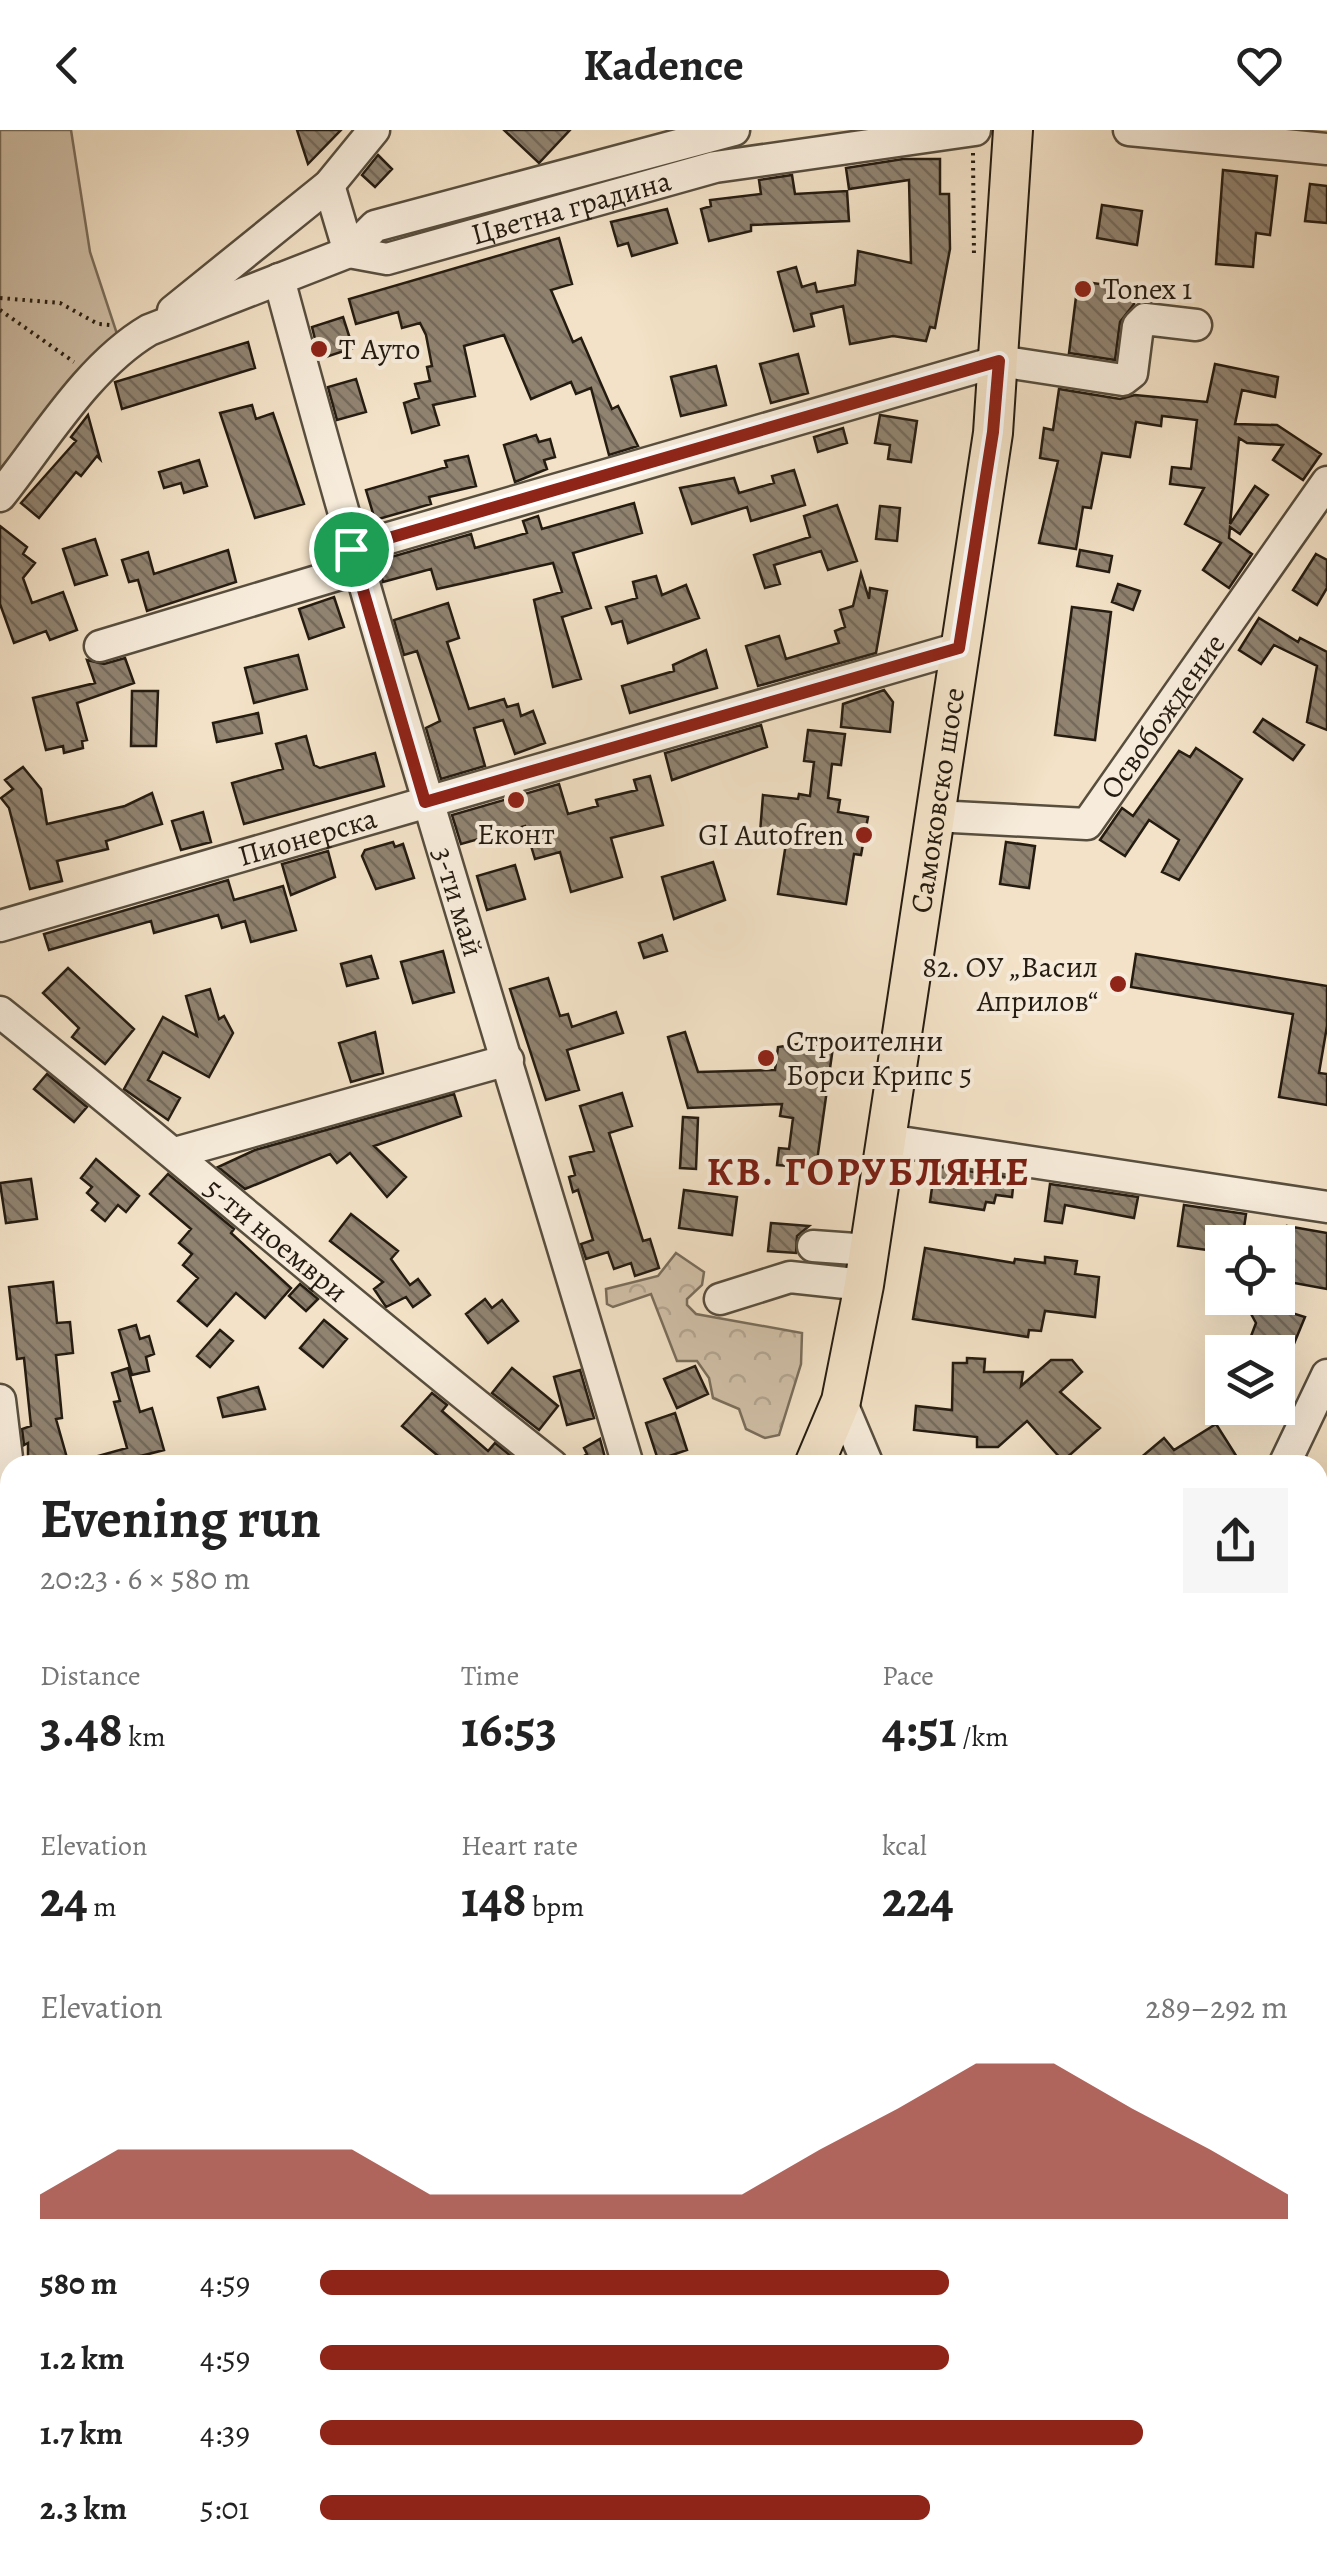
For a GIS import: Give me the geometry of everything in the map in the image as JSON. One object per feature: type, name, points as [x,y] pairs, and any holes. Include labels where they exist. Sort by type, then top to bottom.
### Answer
[{"type":"main road","name":"Самоковско шосе","points":[[818,1455],[840,1400],[866,1268],[993,432],[1013,130]]},
{"type":"street","points":[[0,496],[96,377],[140,335],[329,185],[374,130]]},
{"type":"street","name":"Цветна градина","points":[[140,335],[350,252],[376,226],[734,130]]},
{"type":"street","name":"Цветна градина","points":[[350,252],[388,259],[715,166],[975,130]]},
{"type":"street","points":[[1129,130],[1327,149]]},
{"type":"street","points":[[329,185],[350,252]]},
{"type":"street","name":"3-ти май","points":[[279,280],[425,802],[508,1060],[625,1455]]},
{"type":"street","points":[[100,646],[354,559],[999,361],[1123,380],[1132,373],[1138,326],[1145,320],[1196,325]]},
{"type":"street","name":"Освобождение","points":[[934,816],[1087,824],[1327,482]]},
{"type":"street","name":"Пионерска","points":[[0,926],[959,648]]},
{"type":"street","name":"5-ти ноември","points":[[0,1012],[174,1152],[370,1322],[539,1455]]},
{"type":"street","points":[[174,1152],[508,1060]]},
{"type":"street","points":[[887,1140],[1327,1208]]},
{"type":"street","points":[[813,1246],[866,1268]]},
{"type":"street","points":[[720,1298],[790,1276],[866,1268]]},
{"type":"street","points":[[1289,1455],[1327,1375]]},
{"type":"street","points":[[0,1400],[7,1455]]},
{"type":"street","points":[[840,1400],[864,1455]]},
{"type":"path","points":[[0,298],[60,304],[98,324],[140,335]]},
{"type":"path","points":[[0,310],[96,377]]},
{"type":"green space","points":[[0,130],[71,130],[90,252],[118,337],[67,388],[0,469]]},
{"type":"green space","points":[[676,1253],[704,1272],[702,1285],[687,1299],[687,1305],[696,1314],[802,1333],[801,1364],[779,1435],[765,1438],[746,1429],[739,1409],[713,1398],[709,1378],[697,1361],[677,1361],[651,1294],[613,1307],[607,1304],[606,1289],[658,1276]]},
{"type":"building","points":[[297,130],[341,130],[308,164]]},
{"type":"building","points":[[504,130],[570,130],[539,163]]},
{"type":"building","points":[[378,155],[392,169],[375,187],[362,175]]},
{"type":"building","points":[[903,159],[940,159],[940,194],[949,194],[950,249],[935,328],[930,327],[926,341],[893,336],[850,344],[843,306],[811,314],[814,326],[794,331],[778,272],[796,267],[802,287],[815,283],[817,292],[855,285],[858,251],[911,263],[909,180],[849,189],[846,168]]},
{"type":"building","points":[[1223,170],[1277,176],[1270,235],[1256,233],[1253,267],[1216,264]]},
{"type":"building","points":[[792,175],[795,194],[847,191],[849,221],[751,225],[751,231],[709,241],[701,209],[711,206],[710,200],[761,194],[759,180]]},
{"type":"building","points":[[1310,184],[1327,186],[1327,223],[1305,221]]},
{"type":"building","points":[[1102,205],[1142,211],[1137,245],[1097,238]]},
{"type":"building","points":[[667,209],[677,243],[632,256],[628,243],[618,246],[611,222]]},
{"type":"building","points":[[559,238],[572,284],[551,290],[573,342],[581,338],[612,409],[618,406],[638,446],[609,455],[591,388],[576,394],[571,382],[531,399],[504,335],[464,346],[475,396],[433,405],[439,425],[412,433],[404,403],[419,398],[415,384],[430,381],[427,367],[432,366],[426,335],[420,323],[402,328],[398,312],[356,324],[349,299]]},
{"type":"building","points":[[1078,281],[1136,289],[1134,304],[1120,322],[1115,360],[1069,353]]},
{"type":"building","points":[[343,317],[353,348],[320,359],[312,327]]},
{"type":"building","points":[[248,342],[255,368],[122,409],[115,382]]},
{"type":"building","points":[[798,354],[808,393],[771,403],[760,364]]},
{"type":"building","points":[[1215,364],[1278,377],[1275,397],[1242,390],[1235,424],[1277,425],[1321,454],[1303,480],[1273,460],[1283,445],[1247,443],[1239,438],[1230,524],[1255,486],[1268,495],[1240,534],[1230,527],[1229,538],[1252,554],[1229,588],[1203,570],[1221,543],[1185,524],[1204,488],[1170,484],[1172,467],[1191,469],[1197,420],[1162,416],[1161,426],[1136,422],[1130,457],[1102,453],[1091,508],[1083,507],[1076,549],[1039,543],[1058,461],[1040,458],[1044,428],[1053,430],[1059,389],[1120,399],[1135,395],[1207,402]]},
{"type":"building","points":[[716,366],[726,405],[681,416],[671,377]]},
{"type":"building","points":[[356,379],[366,412],[337,420],[328,387]]},
{"type":"building","points":[[252,405],[256,419],[273,413],[304,504],[255,518],[220,413]]},
{"type":"building","points":[[88,415],[100,459],[97,456],[81,476],[76,472],[39,518],[21,503],[76,441],[71,437]]},
{"type":"building","points":[[880,415],[917,421],[911,462],[888,459],[890,445],[875,443]]},
{"type":"building","points":[[843,428],[847,443],[818,452],[814,437]]},
{"type":"building","points":[[536,435],[539,442],[550,439],[555,457],[544,460],[547,469],[515,482],[504,445]]},
{"type":"building","points":[[468,456],[476,486],[429,497],[431,504],[375,520],[366,490],[447,467],[445,461]]},
{"type":"building","points":[[199,460],[207,486],[184,493],[181,483],[164,488],[159,472]]},
{"type":"building","points":[[794,470],[805,505],[751,521],[747,507],[692,524],[680,488],[734,478],[739,493],[774,483],[772,476]]},
{"type":"building","points":[[634,503],[642,533],[573,553],[591,608],[562,617],[581,679],[553,687],[534,600],[562,592],[553,563],[437,589],[431,569],[383,582],[377,561],[471,534],[475,548],[527,533],[523,521],[538,516],[542,529]]},
{"type":"building","points":[[837,505],[857,561],[828,570],[821,551],[774,565],[780,584],[765,588],[754,555],[810,537],[804,516]]},
{"type":"building","points":[[880,506],[900,508],[897,541],[876,539]]},
{"type":"building","points":[[0,526],[27,547],[23,554],[35,563],[23,578],[32,603],[63,592],[77,630],[50,640],[46,631],[14,643],[0,604]]},
{"type":"building","points":[[95,539],[107,575],[75,585],[63,549]]},
{"type":"building","points":[[228,550],[236,582],[147,611],[138,580],[129,582],[122,560],[148,552],[154,574]]},
{"type":"building","points":[[1080,550],[1112,556],[1109,572],[1077,566]]},
{"type":"building","points":[[1316,554],[1327,560],[1327,588],[1317,605],[1293,590]]},
{"type":"building","points":[[861,573],[869,599],[870,588],[887,591],[876,653],[758,686],[746,646],[779,636],[786,659],[839,643],[835,631],[845,627],[840,610],[853,606]]},
{"type":"building","points":[[656,576],[662,595],[686,585],[699,618],[628,643],[622,621],[612,624],[606,607],[637,598],[633,582]]},
{"type":"building","points":[[1118,584],[1140,591],[1133,610],[1112,602]]},
{"type":"building","points":[[334,597],[344,627],[309,639],[299,609]]},
{"type":"building","points":[[448,603],[459,638],[447,642],[469,709],[504,699],[507,707],[518,704],[521,716],[533,711],[545,743],[515,754],[503,720],[474,728],[485,766],[441,779],[426,728],[440,721],[417,651],[404,655],[394,620]]},
{"type":"building","points":[[1072,607],[1111,612],[1095,740],[1055,735]]},
{"type":"building","points":[[1259,618],[1298,642],[1300,638],[1327,652],[1327,730],[1307,722],[1317,666],[1274,645],[1261,664],[1239,650]]},
{"type":"building","points":[[706,650],[717,688],[630,713],[622,686],[674,671],[673,665]]},
{"type":"building","points":[[298,655],[307,689],[254,703],[245,668]]},
{"type":"building","points":[[125,658],[134,683],[77,703],[87,740],[82,741],[83,748],[64,753],[63,746],[46,750],[33,698],[95,683],[87,660],[104,664]]},
{"type":"building","points":[[884,690],[893,702],[890,732],[841,727],[843,704]]},
{"type":"building","points":[[132,691],[158,691],[156,746],[131,746]]},
{"type":"building","points":[[258,713],[262,733],[217,742],[213,723]]},
{"type":"building","points":[[1263,719],[1304,745],[1293,760],[1254,732]]},
{"type":"building","points":[[761,725],[767,747],[672,780],[665,753]]},
{"type":"building","points":[[808,730],[845,734],[841,765],[832,764],[828,798],[840,800],[838,812],[868,817],[861,855],[854,854],[846,904],[778,894],[787,837],[760,833],[763,795],[798,799],[799,794],[810,796],[814,762],[804,761]]},
{"type":"building","points":[[306,736],[314,765],[320,768],[375,753],[384,786],[244,824],[232,783],[283,769],[276,744]]},
{"type":"building","points":[[1196,748],[1242,779],[1179,880],[1162,872],[1179,840],[1149,820],[1125,856],[1100,840],[1122,808],[1133,816],[1179,751],[1190,757]]},
{"type":"building","points":[[23,767],[41,789],[47,824],[125,806],[152,793],[162,824],[106,841],[108,849],[57,861],[62,881],[30,889],[9,808],[1,798],[13,789],[5,780]]},
{"type":"building","points":[[650,776],[663,825],[611,838],[622,877],[571,892],[560,852],[535,859],[525,826],[461,844],[452,815],[559,784],[568,814],[598,806],[596,800],[637,790],[634,780]]},
{"type":"building","points":[[203,812],[211,842],[181,850],[172,821]]},
{"type":"building","points":[[393,842],[395,847],[403,844],[414,878],[376,889],[362,856],[365,850]]},
{"type":"building","points":[[1006,842],[1035,846],[1029,888],[1000,884]]},
{"type":"building","points":[[328,851],[335,877],[291,895],[282,864]]},
{"type":"building","points":[[713,862],[725,900],[674,919],[662,877]]},
{"type":"building","points":[[515,865],[525,899],[487,910],[477,876]]},
{"type":"building","points":[[228,880],[234,900],[283,886],[296,930],[251,942],[245,921],[222,928],[218,915],[154,933],[151,921],[49,950],[44,934]]},
{"type":"building","points":[[662,935],[667,951],[644,958],[639,943]]},
{"type":"building","points":[[443,951],[454,992],[413,1003],[401,962]]},
{"type":"building","points":[[1136,954],[1327,986],[1327,1026],[1319,1073],[1327,1074],[1327,1105],[1279,1097],[1293,1014],[1131,987]]},
{"type":"building","points":[[371,956],[378,978],[347,986],[341,964]]},
{"type":"building","points":[[68,968],[134,1029],[105,1064],[72,1037],[79,1028],[43,993]]},
{"type":"building","points":[[548,978],[560,1016],[568,1014],[572,1027],[616,1012],[623,1033],[567,1050],[579,1090],[546,1100],[510,989]]},
{"type":"building","points":[[210,989],[219,1019],[224,1016],[233,1033],[209,1077],[163,1052],[148,1080],[180,1098],[168,1120],[124,1089],[163,1017],[197,1036],[186,996]]},
{"type":"building","points":[[375,1032],[383,1073],[351,1082],[339,1043]]},
{"type":"building","points":[[685,1032],[698,1072],[775,1070],[778,1047],[804,1043],[833,1047],[816,1168],[777,1165],[779,1148],[789,1149],[793,1118],[780,1116],[782,1104],[688,1108],[668,1037]]},
{"type":"building","points":[[47,1074],[87,1107],[74,1122],[34,1089]]},
{"type":"building","points":[[622,1093],[632,1126],[609,1133],[643,1241],[650,1239],[659,1268],[635,1276],[631,1263],[614,1269],[608,1252],[586,1259],[581,1244],[593,1240],[578,1190],[573,1192],[569,1177],[575,1175],[570,1157],[594,1151],[580,1106]]},
{"type":"building","points":[[454,1094],[461,1116],[374,1146],[406,1177],[387,1197],[350,1153],[337,1163],[330,1154],[245,1189],[218,1167],[255,1150]]},
{"type":"building","points":[[683,1117],[698,1118],[696,1169],[680,1168]]},
{"type":"building","points":[[96,1159],[139,1196],[126,1212],[118,1205],[105,1221],[92,1210],[98,1203],[87,1193],[92,1187],[81,1178]]},
{"type":"building","points":[[935,1166],[1014,1178],[1012,1197],[996,1195],[994,1203],[986,1202],[984,1210],[930,1202]]},
{"type":"building","points":[[168,1174],[234,1229],[231,1233],[291,1288],[265,1318],[236,1293],[207,1326],[178,1301],[198,1278],[183,1265],[192,1254],[179,1243],[191,1229],[150,1194]]},
{"type":"building","points":[[31,1179],[37,1219],[6,1223],[0,1183]]},
{"type":"building","points":[[1050,1184],[1138,1197],[1134,1218],[1065,1205],[1062,1223],[1045,1221]]},
{"type":"building","points":[[684,1190],[737,1197],[732,1235],[679,1228]]},
{"type":"building","points":[[1184,1205],[1246,1214],[1244,1225],[1205,1225],[1205,1250],[1178,1246]]},
{"type":"building","points":[[351,1214],[398,1251],[391,1259],[410,1285],[418,1279],[430,1295],[413,1307],[406,1297],[386,1307],[374,1289],[383,1282],[330,1241]]},
{"type":"building","points":[[771,1223],[809,1226],[797,1236],[796,1253],[768,1251]]},
{"type":"building","points":[[1295,1227],[1327,1233],[1327,1289],[1295,1283]]},
{"type":"building","points":[[925,1248],[1014,1263],[1015,1259],[1045,1263],[1045,1257],[1077,1261],[1075,1274],[1099,1277],[1095,1317],[1045,1311],[1041,1331],[1029,1330],[1028,1337],[913,1319]]},
{"type":"building","points":[[53,1282],[57,1323],[70,1322],[73,1353],[56,1355],[62,1418],[56,1419],[66,1455],[28,1455],[28,1443],[24,1445],[22,1429],[31,1426],[24,1358],[17,1359],[9,1287]]},
{"type":"building","points":[[300,1284],[318,1299],[306,1311],[289,1296]]},
{"type":"building","points":[[485,1299],[492,1308],[502,1300],[518,1321],[488,1343],[466,1314]]},
{"type":"building","points":[[1252,1315],[1305,1317],[1295,1341],[1295,1335],[1251,1335],[1256,1323]]},
{"type":"building","points":[[324,1320],[347,1339],[323,1367],[300,1348]]},
{"type":"building","points":[[136,1325],[140,1339],[149,1336],[154,1354],[146,1357],[149,1371],[132,1375],[119,1330]]},
{"type":"building","points":[[220,1330],[233,1341],[210,1367],[197,1356]]},
{"type":"building","points":[[967,1358],[985,1359],[984,1372],[1023,1372],[1021,1386],[1051,1360],[1072,1360],[1082,1372],[1060,1392],[1100,1428],[1070,1455],[1058,1455],[1027,1421],[998,1447],[977,1447],[977,1437],[914,1430],[916,1406],[952,1410],[953,1363],[967,1363]]},
{"type":"building","points":[[695,1366],[708,1394],[677,1408],[664,1379]]},
{"type":"building","points":[[128,1368],[140,1412],[152,1408],[164,1450],[145,1455],[102,1455],[127,1448],[114,1402],[120,1401],[112,1373]]},
{"type":"building","points":[[512,1368],[558,1406],[539,1430],[492,1393]]},
{"type":"building","points":[[580,1370],[594,1418],[567,1425],[554,1377]]},
{"type":"building","points":[[258,1387],[265,1409],[223,1417],[218,1398]]},
{"type":"building","points":[[432,1393],[447,1405],[442,1411],[488,1451],[495,1443],[510,1455],[437,1455],[402,1426]]},
{"type":"building","points":[[675,1413],[687,1450],[656,1455],[646,1423]]},
{"type":"building","points":[[1217,1425],[1236,1455],[1144,1455],[1164,1438],[1174,1450]]},
{"type":"building","points":[[600,1439],[604,1455],[585,1455],[584,1448]]},
{"type":"place","name":"Tonex 1","points":[[1083,289]]},
{"type":"place","name":"Т Ауто","points":[[319,349]]},
{"type":"place","name":"Еконт","points":[[516,800]]},
{"type":"place","name":"GI Autofren","points":[[864,835]]},
{"type":"place","name":"82. ОУ „Васил Априлов“","points":[[1118,984]]},
{"type":"place","name":"Строителни Борси Крипс 5","points":[[766,1058]]},
{"type":"district","name":"КВ. ГОРУБЛЯНЕ","points":[[869,1171]]},
{"type":"route","points":[[999,361],[993,432],[959,648],[425,802],[351,549],[999,361]]}]
